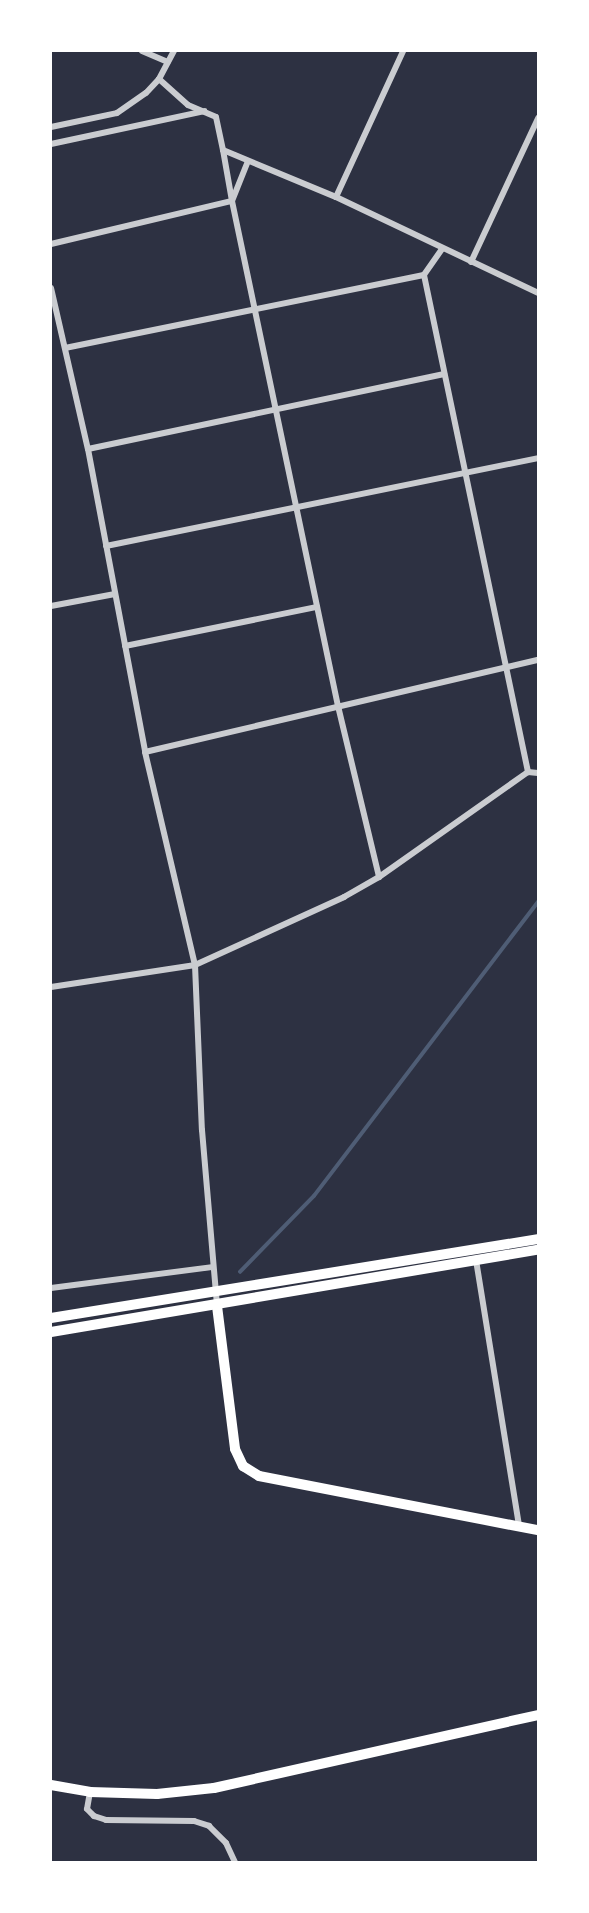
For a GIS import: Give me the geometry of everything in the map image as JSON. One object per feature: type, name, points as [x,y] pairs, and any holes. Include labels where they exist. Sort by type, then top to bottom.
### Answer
[{"type":"highway","points":[[51,1785],[90,1792],[157,1794],[214,1788],[538,1715]]},
{"type":"main road","points":[[51,1318],[538,1239]]},
{"type":"main road","points":[[51,1332],[538,1250]]},
{"type":"main road","points":[[217,1306],[235,1449],[243,1466],[259,1476],[538,1530]]},
{"type":"street","points":[[142,51],[168,62]]},
{"type":"street","points":[[51,127],[117,113],[146,93],[159,79],[174,51]]},
{"type":"street","points":[[336,197],[403,51]]},
{"type":"street","points":[[159,79],[188,105],[216,117],[338,706],[379,877]]},
{"type":"street","points":[[51,144],[207,111]]},
{"type":"street","points":[[471,262],[538,118]]},
{"type":"street","points":[[223,150],[336,197],[538,293]]},
{"type":"street","points":[[232,201],[248,161]]},
{"type":"street","points":[[51,244],[232,201]]},
{"type":"street","points":[[65,348],[424,275],[442,249]]},
{"type":"street","points":[[424,275],[528,772]]},
{"type":"street","points":[[51,288],[88,449],[145,752],[195,965],[212,1267],[217,1306]]},
{"type":"street","points":[[88,449],[444,374]]},
{"type":"street","points":[[106,547],[538,458]]},
{"type":"street","points":[[51,606],[115,594]]},
{"type":"street","points":[[125,646],[317,607]]},
{"type":"street","points":[[145,752],[538,660]]},
{"type":"street","points":[[51,987],[195,965],[344,897],[379,877],[528,772],[538,773]]},
{"type":"street","points":[[476,1260],[519,1526]]},
{"type":"street","points":[[51,1288],[212,1267]]},
{"type":"street","points":[[90,1792],[87,1809],[94,1816],[106,1820],[194,1821],[209,1826],[226,1843],[235,1862]]},
{"type":"waterway","points":[[240,1272],[314,1196],[538,902]]}]
